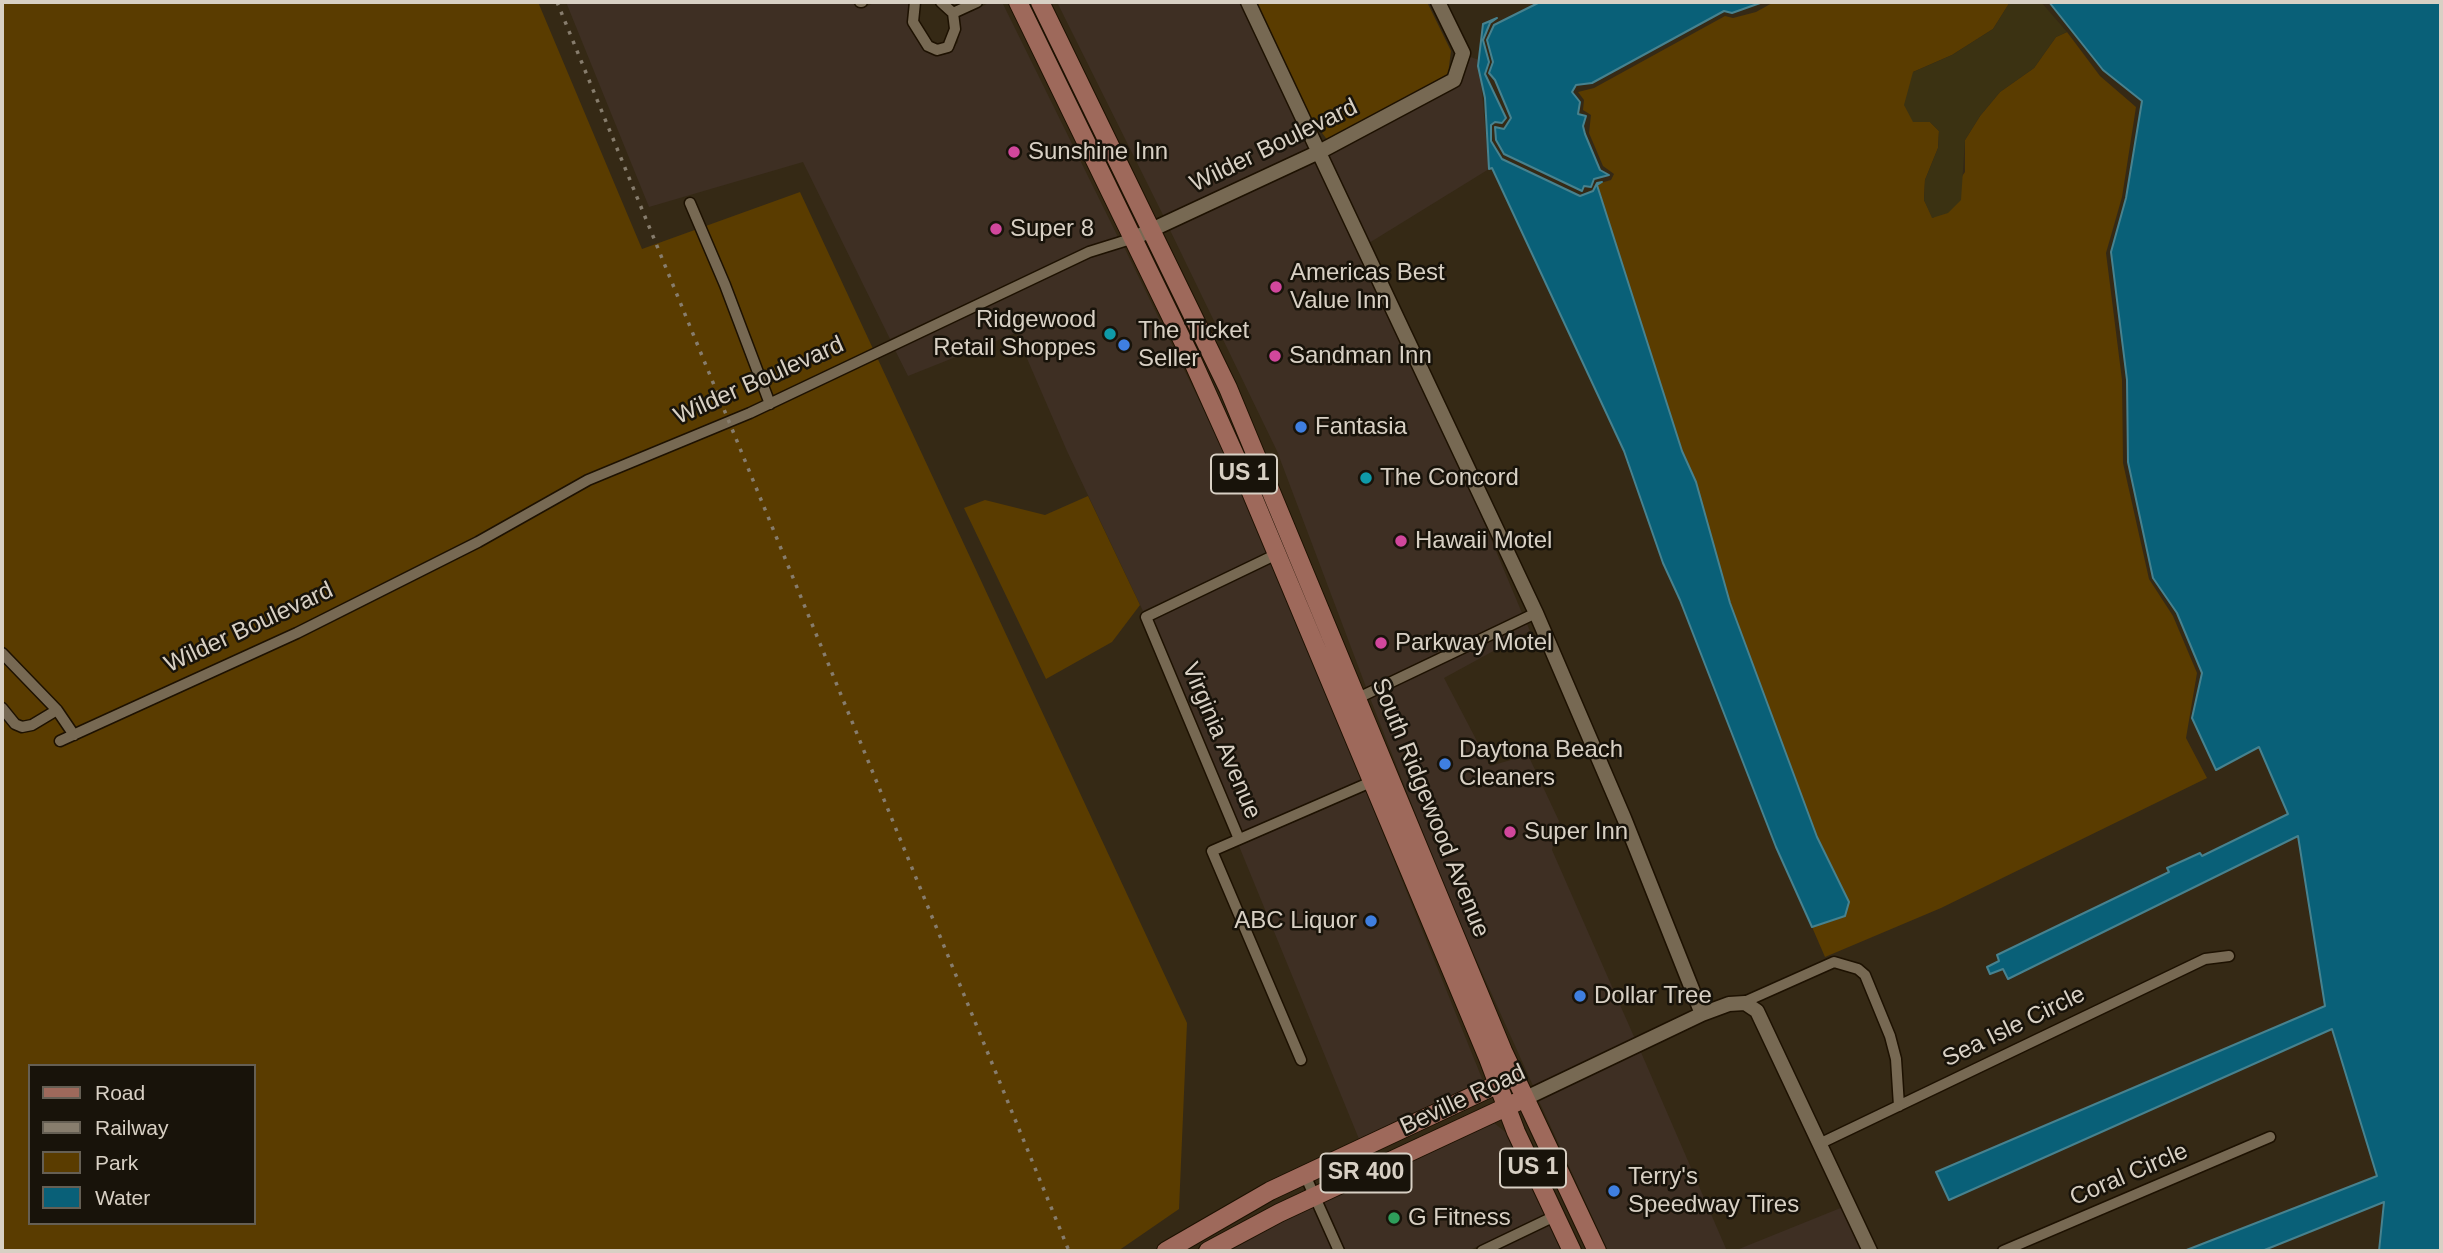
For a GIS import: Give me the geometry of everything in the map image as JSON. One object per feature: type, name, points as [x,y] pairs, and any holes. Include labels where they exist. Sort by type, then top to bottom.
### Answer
[{"type":"main road","name":"South Ridgewood Avenue","points":[[1018,2],[1194,362],[1277,554],[1507,1107],[1572,1251]]},
{"type":"main road","name":"South Ridgewood Avenue","points":[[1040,2],[1228,388],[1516,1076],[1597,1251]]},
{"type":"main road","points":[[1277,554],[1291,560],[1311,585]]},
{"type":"main road","points":[[1373,788],[1399,821],[1410,825]]},
{"type":"main road","name":"Beville Road","points":[[1166,1251],[1234,1209],[1516,1076]]},
{"type":"main road","name":"Beville Road","points":[[1208,1251],[1315,1197],[1526,1098]]},
{"type":"street","points":[[915,2],[913,22],[928,46],[937,50],[948,47],[954,38],[953,13],[941,2]]},
{"type":"street","points":[[953,13],[977,2]]},
{"type":"street","points":[[1248,2],[1321,151],[1535,613],[1624,818],[1702,1014]]},
{"type":"street","name":"Wilder Boulevard","points":[[60,741],[307,628],[478,542],[588,480],[769,404],[1078,257],[1152,230],[1321,151],[1454,80],[1463,53],[1438,2]]},
{"type":"street","points":[[690,203],[726,285],[769,404]]},
{"type":"street","name":"Virginia Avenue","points":[[1277,554],[1146,617],[1239,839],[1212,851],[1301,1060]]},
{"type":"street","points":[[1358,698],[1535,613]]},
{"type":"street","points":[[2,653],[57,710],[74,734]]},
{"type":"street","points":[[2,708],[15,724],[22,727],[32,725],[57,710]]},
{"type":"street","points":[[1239,839],[1373,788]]},
{"type":"street","name":"Sea Isle Circle","points":[[1819,1144],[2205,958],[2229,956]]},
{"type":"street","points":[[1742,1003],[1835,962],[1858,969],[1865,975],[1890,1036],[1898,1071],[1899,1106]]},
{"type":"street","points":[[1742,1003],[1757,1011],[1870,1251]]},
{"type":"street","name":"Beville Road","points":[[1526,1098],[1702,1014],[1729,1004],[1742,1003]]},
{"type":"street","name":"Coral Circle","points":[[2003,1251],[2270,1138]]},
{"type":"street","points":[[1305,1175],[1339,1251]]},
{"type":"street","points":[[1482,1251],[1555,1216]]},
{"type":"shaded area","points":[[566,2],[854,2],[863,8],[876,2],[909,2],[908,25],[923,49],[939,56],[950,53],[958,42],[959,17],[991,2],[1002,2],[1118,237],[1087,247],[890,339],[803,162],[649,207]]},
{"type":"shaded area","points":[[1057,2],[1242,2],[1313,148],[1164,217]]},
{"type":"shaded area","points":[[1468,56],[1479,60],[1489,169],[1369,243],[1328,154],[1456,86]]},
{"type":"shaded area","points":[[1318,159],[1454,451],[1522,613],[1366,687],[1277,451],[1169,228]]},
{"type":"shaded area","points":[[1124,247],[1224,451],[1269,552],[1143,611],[1067,451],[1016,333],[908,376],[895,350],[1090,258]]},
{"type":"shaded area","points":[[1273,562],[1361,780],[1242,832],[1153,620]]},
{"type":"shaded area","points":[[1527,624],[1530,631],[1444,678],[1490,766],[1528,755],[1559,821],[1552,850],[1635,1039],[1534,1088],[1448,897],[1370,698]]},
{"type":"shaded area","points":[[1366,791],[1483,1081],[1359,1139],[1239,846]]},
{"type":"shaded area","points":[[1640,1050],[1727,1251],[1608,1251],[1538,1099]]},
{"type":"shaded area","points":[[1494,1123],[1508,1134],[1545,1214],[1468,1251],[1345,1251],[1322,1201],[1485,1124]]},
{"type":"shaded area","points":[[1313,1206],[1333,1251],[1226,1251]]},
{"type":"shaded area","points":[[1843,1207],[1864,1251],[1734,1251]]},
{"type":"shaded area","points":[[1550,1225],[1561,1251],[1495,1251]]},
{"type":"green space","points":[[2,2],[538,2],[642,249],[800,192],[1187,1023],[1179,1209],[1118,1251],[2,1251]]},
{"type":"green space","points":[[1256,2],[1427,2],[1451,51],[1448,74],[1328,141],[1311,118]]},
{"type":"green space","points":[[1774,2],[2010,2],[1993,29],[1952,55],[1913,72],[1930,122],[1939,131],[1938,148],[1925,180],[1924,200],[1933,218],[1965,172],[1965,140],[1980,116],[2000,92],[2034,68],[2056,37],[2067,32],[2100,76],[2136,107],[2122,197],[2106,253],[2122,380],[2123,463],[2149,579],[2173,616],[2197,673],[2186,738],[2207,778],[1941,908],[1825,957],[1812,927],[1849,902],[1817,837],[1730,603],[1696,482],[1682,451],[1597,184],[1611,180],[1614,174],[1603,166],[1589,133],[1591,115],[1583,110],[1584,100],[1578,92],[1594,88],[1725,16],[1733,18],[1756,12]]},
{"type":"green space","points":[[1088,496],[1140,605],[1112,642],[1046,679],[964,508],[985,500],[1045,515]]},
{"type":"sand","points":[[2010,2],[2041,2],[2067,32],[2056,37],[2034,68],[2000,92],[1980,116],[1965,140],[1961,200],[1948,213],[1932,218],[1924,200],[1925,180],[1938,148],[1939,131],[1930,122],[1913,122],[1904,105],[1913,72],[1952,55],[1993,29]]},
{"type":"water","points":[[1540,2],[1763,2],[1732,13],[1724,11],[1592,83],[1576,85],[1572,92],[1580,102],[1578,114],[1586,116],[1583,126],[1585,134],[1600,170],[1609,175],[1594,179],[1591,187],[1584,186],[1582,191],[1504,154],[1496,140],[1495,127],[1504,129],[1511,118],[1495,80],[1489,73],[1493,62],[1487,40],[1494,25]]},
{"type":"water","points":[[2049,2],[2441,2],[2441,1251],[2379,1251],[2384,1202],[2262,1251],[2184,1251],[2377,1176],[2332,1029],[1949,1200],[1936,1172],[2325,1006],[2298,836],[2008,979],[2003,969],[1990,974],[1987,967],[1999,961],[1997,955],[2169,872],[2167,868],[2200,853],[2202,856],[2288,814],[2259,747],[2216,770],[2192,718],[2202,673],[2177,613],[2153,578],[2128,462],[2127,380],[2111,252],[2126,198],[2142,101],[2103,70]]},
{"type":"water","points":[[1497,18],[1490,23],[1483,40],[1489,62],[1485,74],[1506,118],[1502,123],[1495,122],[1491,125],[1491,141],[1502,159],[1580,196],[1593,191],[1597,183],[1602,182],[1597,185],[1682,451],[1696,482],[1730,603],[1817,837],[1849,902],[1845,916],[1812,927],[1776,847],[1680,600],[1663,563],[1624,451],[1492,168],[1489,169],[1485,98],[1478,66],[1483,24]]},
{"type":"railway","points":[[557,2],[1069,1251]]},
{"type":"place","name":"Sunshine Inn","points":[[1014,152]]},
{"type":"place","name":"Super 8","points":[[996,229]]},
{"type":"place","name":"Americas Best Value Inn","points":[[1276,287]]},
{"type":"place","name":"Ridgewood Retail Shoppes","points":[[1110,334]]},
{"type":"place","name":"The Ticket Seller","points":[[1124,345]]},
{"type":"place","name":"Sandman Inn","points":[[1275,356]]},
{"type":"place","name":"Fantasia","points":[[1301,427]]},
{"type":"place","name":"The Concord","points":[[1366,478]]},
{"type":"place","name":"Hawaii Motel","points":[[1401,541]]},
{"type":"place","name":"Parkway Motel","points":[[1381,643]]},
{"type":"place","name":"Daytona Beach Cleaners","points":[[1445,764]]},
{"type":"place","name":"Super Inn","points":[[1510,832]]},
{"type":"place","name":"ABC Liquor","points":[[1371,921]]},
{"type":"place","name":"Dollar Tree","points":[[1580,996]]},
{"type":"place","name":"Terry's Speedway Tires","points":[[1614,1191]]},
{"type":"place","name":"G Fitness","points":[[1394,1218]]}]
